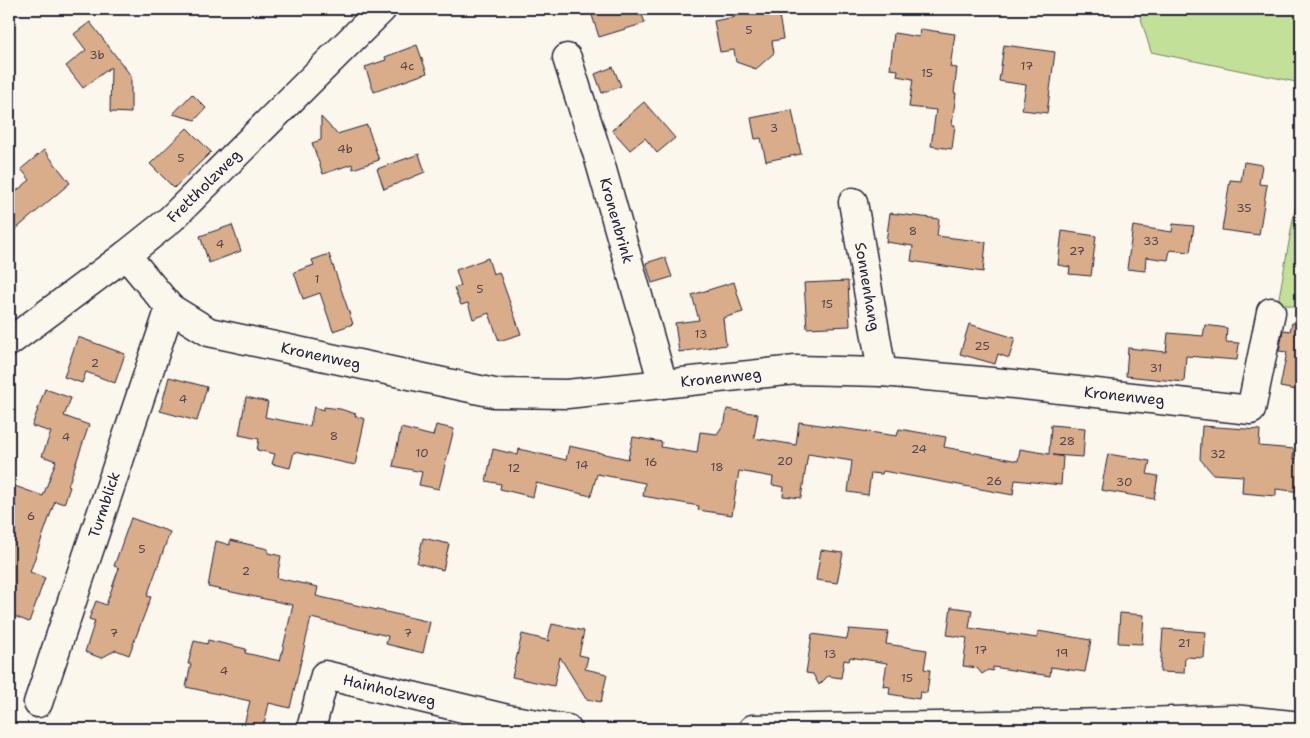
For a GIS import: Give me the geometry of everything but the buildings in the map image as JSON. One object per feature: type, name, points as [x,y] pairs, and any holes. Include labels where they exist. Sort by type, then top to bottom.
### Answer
[{"type":"street","name":"Frettholzweg","points":[[9,342],[126,256],[171,219],[382,9]]},
{"type":"street","name":"Kronenbrink","points":[[567,58],[599,159],[663,384]]},
{"type":"street","name":"Sonnenhang","points":[[853,202],[882,372]]},
{"type":"street","name":"Kronenweg","points":[[126,256],[170,308],[210,332],[494,393],[568,394],[796,370],[882,372],[1014,384],[1251,410],[1271,312]]},
{"type":"street","name":"Turmblick","points":[[38,703],[170,308]]},
{"type":"street","name":"Hainholzweg","points":[[311,729],[325,675],[506,724],[567,729]]},
{"type":"street","points":[[753,729],[1114,726],[1233,719],[1301,726]]},
{"type":"green space","points":[[1138,9],[1301,9],[1301,83],[1151,52]]},
{"type":"green space","points":[[1301,175],[1301,308],[1278,303]]}]
